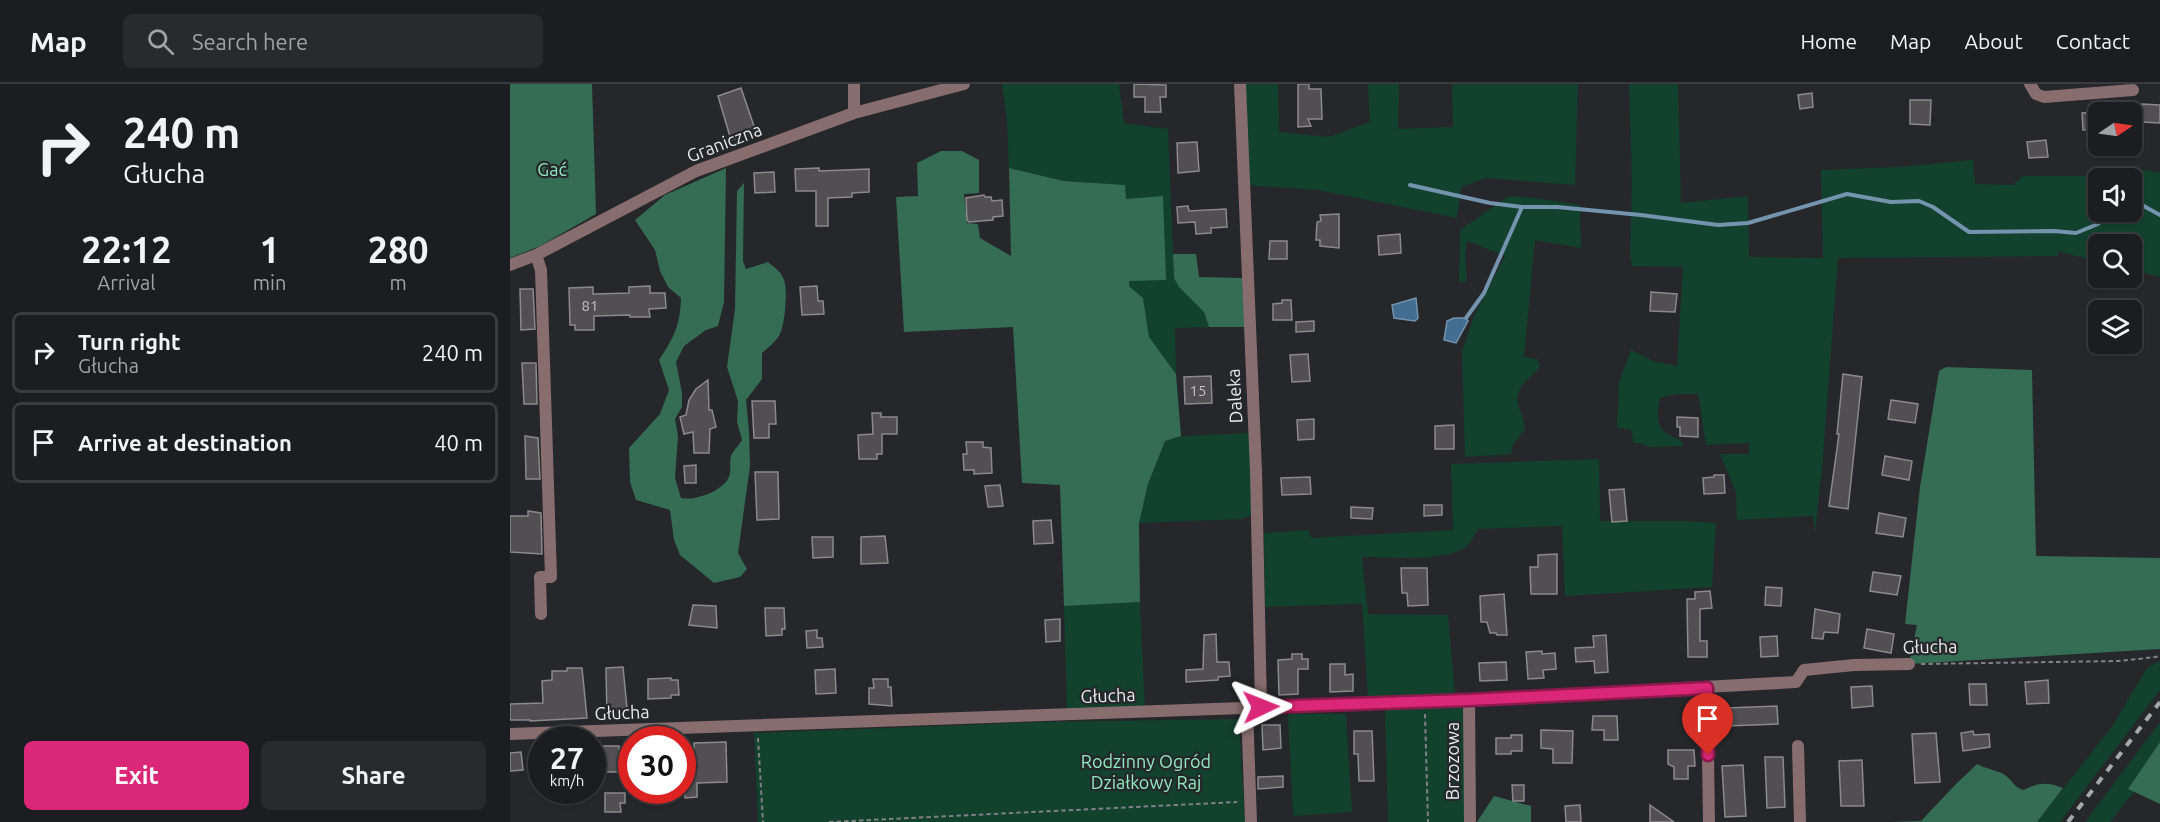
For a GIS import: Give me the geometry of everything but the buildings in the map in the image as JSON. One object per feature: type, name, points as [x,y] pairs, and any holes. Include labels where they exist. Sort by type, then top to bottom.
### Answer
[{"type":"street","points":[[854,84],[854,113]]},
{"type":"street","name":"Graniczna","points":[[510,265],[536,255],[696,171],[854,113],[964,84]]},
{"type":"street","name":"Daleka","points":[[1240,84],[1256,471],[1261,707]]},
{"type":"street","points":[[2030,84],[2036,94],[2044,97],[2133,90]]},
{"type":"street","points":[[536,255],[541,270],[551,577],[540,577],[542,614]]},
{"type":"street","name":"Głucha","points":[[510,734],[1469,700],[1796,682],[1804,670],[1854,665],[1909,664]]},
{"type":"street","points":[[1707,688],[1709,822]]},
{"type":"street","name":"Brzozowa","points":[[1469,700],[1470,822]]},
{"type":"street","points":[[1247,708],[1251,822]]},
{"type":"street","points":[[1798,746],[1800,822]]},
{"type":"path","name":"Głucha","points":[[1909,664],[2119,661],[2160,655]]},
{"type":"path","points":[[1425,714],[1428,822]]},
{"type":"path","points":[[758,726],[763,822]]},
{"type":"path","points":[[829,822],[1240,801]]},
{"type":"green space","name":"Gać","points":[[510,84],[592,84],[596,214],[540,246],[510,258]]},
{"type":"green space","points":[[1002,84],[1119,84],[1124,123],[1168,129],[1174,278],[1204,312],[1209,327],[1175,328],[1176,374],[1149,337],[1143,298],[1129,286],[1125,185],[1064,181],[1009,168],[1007,121]]},
{"type":"green space","points":[[1244,84],[1278,84],[1279,132],[1329,137],[1370,122],[1368,84],[1399,84],[1398,129],[1453,127],[1452,84],[1578,84],[1575,185],[1486,178],[1461,187],[1457,218],[1318,190],[1247,184]]},
{"type":"green space","points":[[1629,84],[1678,84],[1681,203],[1748,196],[1749,257],[1823,258],[1821,170],[1898,167],[1973,160],[1975,184],[2013,185],[2023,176],[2088,176],[2088,222],[2142,222],[2142,170],[2160,172],[2160,277],[2142,272],[2142,234],[2088,234],[2088,259],[2058,251],[2058,256],[1838,258],[1815,533],[1813,516],[1737,520],[1736,492],[1720,454],[1749,454],[1749,443],[1706,445],[1698,394],[1676,394],[1660,398],[1658,421],[1660,426],[1667,434],[1682,441],[1683,446],[1648,447],[1634,443],[1631,430],[1617,428],[1619,382],[1631,350],[1653,361],[1677,366],[1683,267],[1632,266],[1630,253],[1632,184]]},
{"type":"green space","points":[[941,151],[962,151],[979,160],[979,193],[964,194],[967,223],[978,224],[980,238],[1011,256],[1009,168],[1064,181],[1125,185],[1126,199],[1163,196],[1166,280],[1129,281],[1129,286],[1143,298],[1149,337],[1176,374],[1181,436],[1165,441],[1148,484],[1139,523],[1140,602],[1064,606],[1060,485],[1022,483],[1013,327],[904,332],[896,197],[918,196],[917,163]]},
{"type":"green space","points":[[726,168],[724,302],[718,326],[706,330],[684,346],[676,362],[682,393],[682,407],[675,419],[678,436],[675,478],[681,498],[687,499],[707,494],[724,484],[729,476],[731,456],[742,440],[737,422],[738,401],[727,367],[735,309],[737,191],[744,183],[743,261],[746,269],[768,262],[778,270],[784,280],[786,299],[779,336],[762,353],[762,379],[746,400],[750,466],[738,553],[747,569],[740,577],[714,583],[680,555],[674,540],[670,510],[636,500],[630,482],[629,448],[660,414],[669,390],[659,360],[675,331],[681,298],[668,287],[660,271],[655,250],[635,220],[665,195]]},
{"type":"green space","points":[[1509,196],[1580,205],[1581,248],[1535,240],[1524,357],[1537,359],[1540,365],[1518,393],[1517,398],[1525,429],[1513,445],[1511,454],[1465,457],[1462,352],[1474,316],[1505,256],[1467,241],[1465,255],[1467,281],[1459,282],[1460,230]]},
{"type":"green space","points":[[1173,254],[1196,254],[1199,277],[1242,278],[1245,327],[1209,327],[1204,312],[1179,287],[1174,278]]},
{"type":"green space","points":[[1946,367],[2032,370],[2036,556],[2160,558],[2160,649],[1909,664],[1917,625],[1905,624],[1920,487],[1939,371]]},
{"type":"green space","points":[[1251,433],[1251,516],[1240,519],[1139,523],[1148,484],[1165,441],[1181,436]]},
{"type":"green space","points":[[1599,459],[1600,521],[1716,523],[1712,587],[1565,596],[1562,526],[1478,529],[1468,545],[1459,551],[1433,557],[1362,557],[1368,614],[1448,615],[1455,694],[1368,698],[1362,604],[1265,607],[1264,533],[1309,530],[1311,538],[1453,530],[1451,464]]},
{"type":"green space","points":[[1140,602],[1145,712],[1067,712],[1064,606]]},
{"type":"green space","points":[[2160,661],[2160,690],[2060,822],[2037,822],[2113,725],[2147,668]]},
{"type":"green space","points":[[1466,706],[1467,822],[1388,822],[1385,710]]},
{"type":"green space","points":[[1288,714],[1346,714],[1352,812],[1293,816]]},
{"type":"green space","name":"Rodzinny Ogród Działkowy Raj","points":[[1239,719],[1245,822],[758,822],[754,733],[1041,722]]},
{"type":"green space","points":[[2160,722],[2160,742],[2128,789],[2134,792],[2110,822],[2085,822]]},
{"type":"green space","points":[[2160,742],[2160,804],[2128,789]]},
{"type":"green space","points":[[1977,764],[2005,775],[2016,786],[2024,790],[2034,785],[2044,784],[2063,788],[2037,822],[1891,822],[1921,821]]},
{"type":"green space","points":[[1494,796],[1531,806],[1531,822],[1477,822]]},
{"type":"water","points":[[1416,298],[1418,318],[1415,321],[1394,318],[1392,305]]},
{"type":"water","points":[[1454,318],[1466,318],[1468,321],[1456,343],[1444,340],[1447,321]]},
{"type":"waterway","points":[[1410,185],[1490,203],[1641,215],[1718,225],[1748,223],[1847,194],[1891,202],[1919,201],[1933,207],[1969,232],[2076,233],[2100,222]]},
{"type":"waterway","points":[[2142,205],[2160,215]]},
{"type":"waterway","points":[[1466,318],[1484,293],[1522,207]]},
{"type":"railway","points":[[2068,822],[2160,702]]},
{"type":"route","points":[[1261,707],[1469,700],[1707,688],[1708,755]]}]
